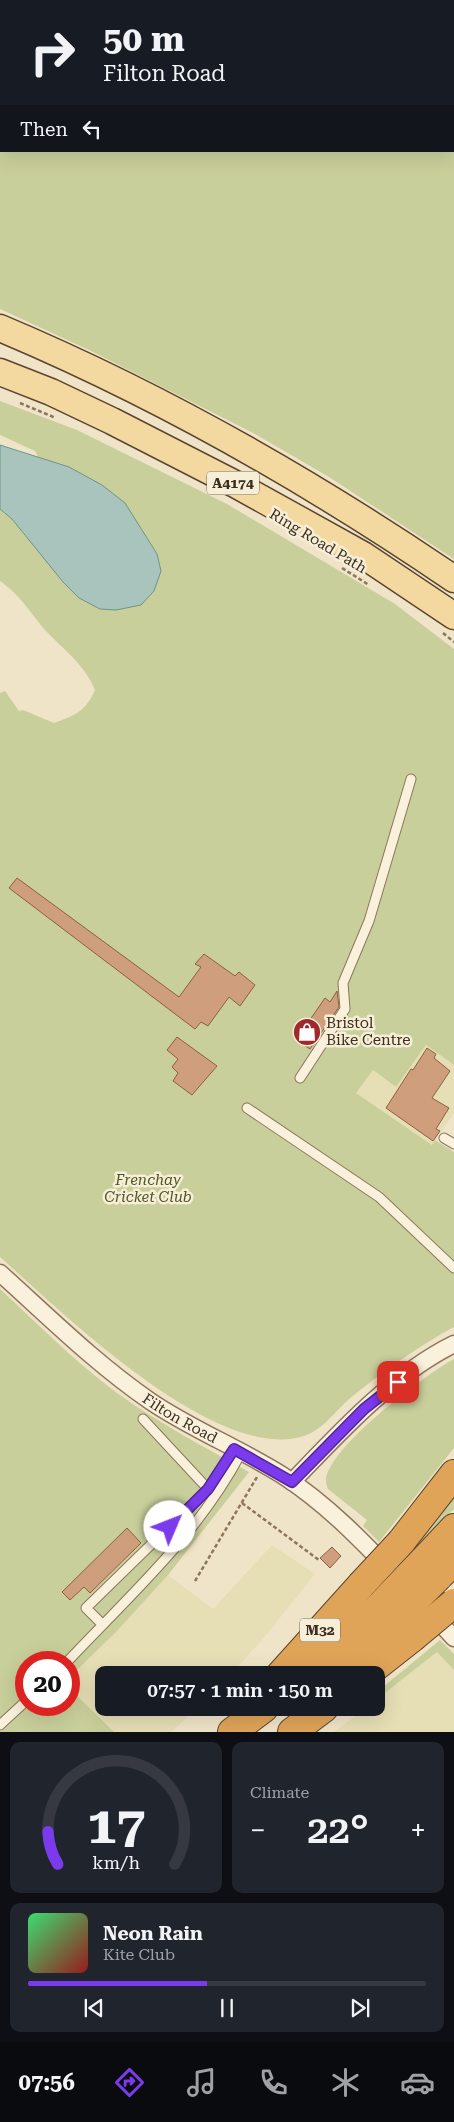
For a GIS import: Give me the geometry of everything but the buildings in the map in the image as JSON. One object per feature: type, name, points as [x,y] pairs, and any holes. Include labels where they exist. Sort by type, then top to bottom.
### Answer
[{"type":"highway","name":"M32","points":[[288,1666],[400,1542],[454,1474]]},
{"type":"highway","name":"M32","points":[[347,1666],[395,1621],[438,1567],[454,1528]]},
{"type":"highway","name":"M32","points":[[318,1666],[395,1621],[454,1604]]},
{"type":"highway","name":"M32","points":[[371,1666],[395,1621]]},
{"type":"highway","points":[[232,1732],[246,1716]]},
{"type":"highway","points":[[232,1732],[253,1716]]},
{"type":"highway","points":[[277,1732],[294,1716]]},
{"type":"highway","points":[[292,1732],[313,1716]]},
{"type":"main road","name":"A4174","points":[[0,328],[71,359],[242,449],[332,500],[454,579]]},
{"type":"main road","name":"A4174","points":[[0,372],[51,392],[112,421],[235,484],[363,556],[447,624]]},
{"type":"street","name":"Filton Road","points":[[0,1273],[73,1340],[122,1380],[176,1418],[292,1482],[359,1538],[454,1638]]},
{"type":"street","points":[[292,1482],[364,1409],[410,1373],[454,1344]]},
{"type":"lane","points":[[300,1078],[346,1009],[343,983],[368,921],[411,779]]},
{"type":"lane","points":[[247,1108],[379,1197],[454,1268]]},
{"type":"lane","points":[[444,1138],[454,1144]]},
{"type":"lane","points":[[142,1419],[208,1489]]},
{"type":"lane","points":[[102,1624],[86,1608],[208,1489],[238,1451]]},
{"type":"lane","points":[[77,1651],[166,1561],[202,1515],[232,1472],[238,1451]]},
{"type":"lane","points":[[0,1725],[15,1711]]},
{"type":"path","points":[[18,402],[61,420]]},
{"type":"path","name":"Ring Road Path","points":[[334,563],[376,590]]},
{"type":"path","points":[[447,624],[454,642]]},
{"type":"path","points":[[195,1581],[264,1465]]},
{"type":"path","points":[[242,1503],[319,1560]]},
{"type":"shaded area","points":[[426,1045],[454,1065],[454,1113],[432,1145],[356,1093],[373,1070],[396,1087]]},
{"type":"shaded area","points":[[272,1545],[315,1574],[262,1640],[238,1666],[95,1666],[95,1713],[80,1699],[80,1667],[117,1631],[168,1575],[213,1609]]},
{"type":"shaded area","points":[[437,1652],[454,1670],[454,1732],[334,1732],[355,1716],[385,1716],[385,1692]]},
{"type":"shaded area","points":[[98,1716],[188,1716],[171,1732],[114,1732]]},
{"type":"green space","points":[[0,152],[454,152],[454,559],[329,477],[255,434],[89,350],[0,309]]},
{"type":"green space","name":"Frenchay Cricket Club","points":[[0,401],[77,430],[227,504],[395,604],[454,649],[454,1065],[426,1045],[396,1087],[373,1070],[356,1093],[432,1145],[435,1140],[454,1152],[454,1327],[390,1368],[348,1400],[318,1428],[304,1436],[268,1439],[228,1428],[185,1406],[142,1378],[100,1345],[0,1257],[0,693],[5,691],[19,711],[23,710],[54,723],[79,712],[95,690],[80,665],[45,630],[19,598],[0,581],[0,509],[12,519],[31,541],[69,467],[38,457],[35,451],[0,435]]},
{"type":"green space","points":[[0,1289],[72,1356],[117,1393],[165,1425],[249,1472],[168,1575],[117,1631],[80,1667],[80,1651],[15,1651],[15,1716],[80,1716],[80,1699],[95,1713],[95,1716],[98,1716],[114,1732],[0,1732]]},
{"type":"green space","points":[[454,1359],[454,1448],[379,1542],[363,1526],[367,1520],[328,1489],[326,1481],[330,1467],[359,1432],[401,1396]]},
{"type":"green space","points":[[454,1493],[454,1509],[392,1570]]},
{"type":"green space","points":[[440,1640],[454,1654],[454,1670],[437,1652],[385,1693],[385,1685]]},
{"type":"water","points":[[0,445],[69,467],[102,485],[125,503],[157,554],[161,571],[154,591],[141,605],[116,610],[100,609],[79,598],[63,582],[12,519],[0,509]]},
{"type":"place","name":"Bristol Bike Centre","points":[[307,1032]]},
{"type":"route","points":[[170,1527],[208,1489],[234,1449],[292,1482],[364,1409],[398,1382]]}]
